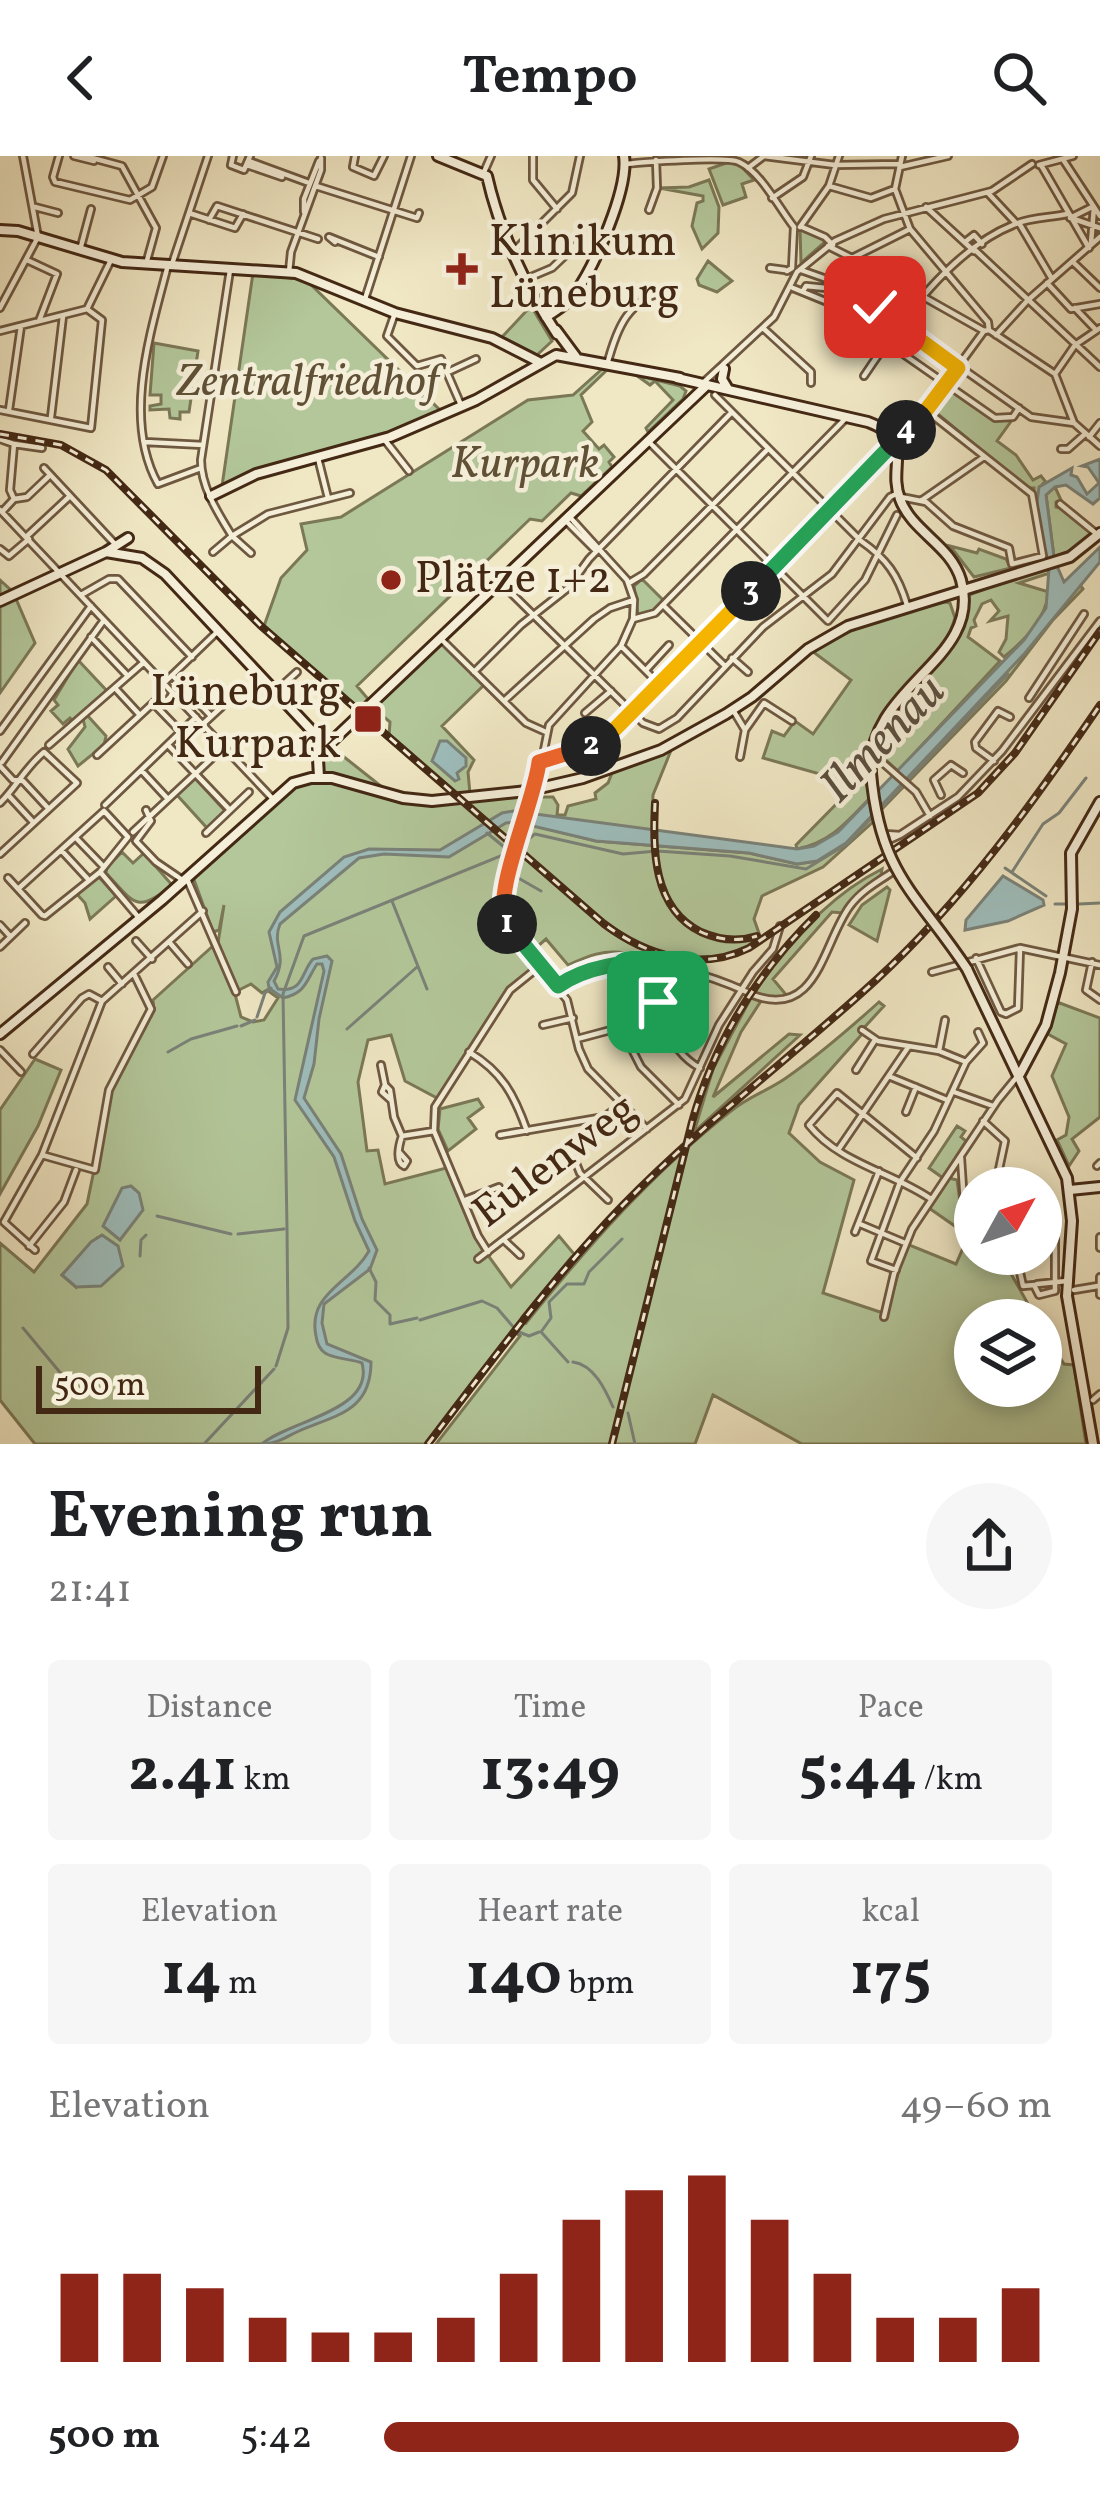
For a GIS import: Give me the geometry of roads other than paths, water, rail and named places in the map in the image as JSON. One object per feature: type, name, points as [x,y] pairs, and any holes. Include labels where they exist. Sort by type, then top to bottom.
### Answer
[{"type":"main road","points":[[440,156],[484,172],[523,280],[572,354],[583,360]]},
{"type":"main road","points":[[547,316],[582,282],[624,186],[625,160]]},
{"type":"main road","points":[[0,230],[111,259],[289,272],[395,313],[492,338],[541,362]]},
{"type":"main road","points":[[547,316],[558,350]]},
{"type":"main road","points":[[556,332],[558,350]]},
{"type":"main road","points":[[211,496],[256,474],[384,439],[461,406],[558,350]]},
{"type":"main road","points":[[558,350],[583,360],[874,424],[895,442],[899,496],[911,517],[947,553],[963,590],[961,620],[947,648],[886,712],[871,754],[883,840],[894,871],[967,970],[1064,1166],[1070,1193],[1066,1281],[1094,1444]]},
{"type":"main road","points":[[724,368],[723,381],[730,390]]},
{"type":"main road","points":[[680,380],[689,398]]},
{"type":"main road","points":[[320,749],[689,398],[708,387]]},
{"type":"main road","points":[[0,1034],[158,904],[292,783],[317,777],[418,801],[536,790],[603,772],[672,744],[728,713],[820,641],[857,623],[1043,561],[1060,560],[1079,552],[1099,534]]},
{"type":"main road","points":[[0,602],[117,545],[160,569],[307,726],[320,749],[317,777]]},
{"type":"main road","points":[[958,572],[982,584]]},
{"type":"main road","points":[[934,599],[952,603],[961,620]]},
{"type":"main road","points":[[1021,1074],[1050,1016],[1064,956],[1071,853],[1100,802]]},
{"type":"main road","points":[[1070,1193],[1100,1189]]},
{"type":"street","points":[[0,308],[38,237],[23,156]]},
{"type":"street","points":[[59,156],[55,182],[130,200],[152,187],[164,156]]},
{"type":"street","points":[[78,156],[122,166],[156,230],[146,264]]},
{"type":"street","points":[[201,468],[158,484],[146,442],[146,360],[170,265],[208,156]]},
{"type":"street","points":[[355,156],[353,167],[374,176],[384,156]]},
{"type":"street","points":[[364,300],[411,156]]},
{"type":"street","points":[[484,172],[491,156]]},
{"type":"street","points":[[533,156],[533,180],[557,209]]},
{"type":"street","points":[[512,253],[572,194],[579,158],[568,156]]},
{"type":"street","points":[[748,169],[764,156],[837,165],[948,156]]},
{"type":"street","points":[[839,156],[829,186],[797,227],[791,287],[778,313],[708,387],[860,541],[879,554],[895,573],[907,607]]},
{"type":"street","points":[[1041,165],[1073,156]]},
{"type":"street","points":[[232,157],[232,166],[244,170],[249,161],[417,218],[419,213]]},
{"type":"street","points":[[289,272],[322,157]]},
{"type":"street","points":[[625,160],[728,159],[748,169],[797,227],[815,231],[852,258],[893,270],[922,296],[1055,374],[1070,423]]},
{"type":"street","points":[[772,198],[800,179],[810,159]]},
{"type":"street","points":[[649,210],[657,188],[656,160]]},
{"type":"street","points":[[794,271],[852,231],[988,193],[1031,160],[1041,165],[1089,248]]},
{"type":"street","points":[[1064,161],[1100,216]]},
{"type":"street","points":[[901,162],[895,189],[900,215],[988,322],[990,332]]},
{"type":"street","points":[[829,186],[871,198],[895,189]]},
{"type":"street","points":[[988,193],[1018,223],[1050,281],[1098,329],[1075,345],[1055,374]]},
{"type":"street","points":[[864,376],[898,323],[974,250],[1018,223],[1069,216],[1100,197]]},
{"type":"street","points":[[1089,248],[1093,205]]},
{"type":"street","points":[[209,220],[215,206],[318,239]]},
{"type":"street","points":[[32,208],[58,213]]},
{"type":"street","points":[[926,208],[1100,367]]},
{"type":"street","points":[[80,250],[92,209]]},
{"type":"street","points":[[189,213],[237,228],[243,214]]},
{"type":"street","points":[[1069,216],[1100,228]]},
{"type":"street","points":[[852,258],[910,229]]},
{"type":"street","points":[[965,242],[974,235],[982,244]]},
{"type":"street","points":[[539,762],[591,746],[632,712],[907,435],[970,351],[1100,238]]},
{"type":"street","points":[[335,242],[379,257]]},
{"type":"street","points":[[523,280],[552,268],[575,246]]},
{"type":"street","points":[[0,331],[87,309],[111,259]]},
{"type":"street","points":[[27,260],[57,274],[38,322]]},
{"type":"street","points":[[1073,262],[1100,288]]},
{"type":"street","points":[[230,268],[201,468],[232,536],[251,553]]},
{"type":"street","points":[[770,268],[828,278],[1031,417],[1070,423],[1100,446]]},
{"type":"street","points":[[865,300],[893,270]]},
{"type":"street","points":[[803,291],[806,286],[836,289]]},
{"type":"street","points":[[791,287],[830,302],[996,419],[1013,417],[1018,408]]},
{"type":"street","points":[[607,364],[627,311],[644,298],[669,290]]},
{"type":"street","points":[[1073,309],[1100,304]]},
{"type":"street","points":[[0,410],[51,417],[88,429],[93,422],[102,320],[87,309]]},
{"type":"street","points":[[395,313],[387,336],[417,366],[439,358],[461,406]]},
{"type":"street","points":[[51,417],[63,316]]},
{"type":"street","points":[[9,411],[21,326]]},
{"type":"street","points":[[763,328],[811,372],[811,383]]},
{"type":"street","points":[[447,372],[476,359]]},
{"type":"street","points":[[474,671],[567,590],[598,549],[730,411],[730,390]]},
{"type":"street","points":[[500,581],[648,727],[668,726],[732,658],[801,595],[832,574],[890,497],[922,500],[953,526],[1009,548],[1012,564],[1043,561],[1032,494],[927,411]]},
{"type":"street","points":[[633,619],[650,617],[664,605],[847,417]]},
{"type":"street","points":[[1064,450],[1100,423]]},
{"type":"street","points":[[0,439],[41,448]]},
{"type":"street","points":[[384,439],[409,471]]},
{"type":"street","points":[[648,441],[830,620],[874,564],[897,514]]},
{"type":"street","points":[[146,442],[203,445]]},
{"type":"street","points":[[14,444],[10,490],[14,499]]},
{"type":"street","points":[[629,583],[644,574],[768,448]]},
{"type":"street","points":[[922,500],[984,457]]},
{"type":"street","points":[[318,458],[328,498]]},
{"type":"street","points":[[0,467],[12,468]]},
{"type":"street","points":[[44,468],[117,545]]},
{"type":"street","points":[[50,475],[1,511],[272,798]]},
{"type":"street","points":[[213,552],[268,514],[350,493]]},
{"type":"street","points":[[0,549],[10,556],[70,496]]},
{"type":"street","points":[[1060,504],[1099,534]]},
{"type":"street","points":[[566,517],[629,583],[633,619],[621,646],[556,713],[546,732],[536,790],[505,877],[501,911],[558,986],[588,1069],[647,1129]]},
{"type":"street","points":[[80,595],[118,579],[192,656]]},
{"type":"street","points":[[504,701],[604,611],[634,600]]},
{"type":"street","points":[[664,605],[725,666]]},
{"type":"street","points":[[0,730],[91,606]]},
{"type":"street","points":[[1029,698],[1084,614]]},
{"type":"street","points":[[883,840],[885,834],[900,835],[930,816],[968,778],[994,761],[1015,721],[1042,701],[1099,619]]},
{"type":"street","points":[[48,808],[1,764],[104,620]]},
{"type":"street","points":[[164,683],[219,631]]},
{"type":"street","points":[[91,637],[127,675]]},
{"type":"street","points":[[440,638],[529,725],[546,732]]},
{"type":"street","points":[[646,670],[669,645]]},
{"type":"street","points":[[621,646],[659,684]]},
{"type":"street","points":[[732,658],[748,672]]},
{"type":"street","points":[[49,745],[144,662]]},
{"type":"street","points":[[275,692],[297,671]]},
{"type":"street","points":[[172,675],[211,716]]},
{"type":"street","points":[[115,688],[140,715]]},
{"type":"street","points":[[203,724],[242,688]]},
{"type":"street","points":[[585,713],[611,691]]},
{"type":"street","points":[[97,755],[164,693]]},
{"type":"street","points":[[153,703],[182,732]]},
{"type":"street","points":[[740,757],[745,730],[764,703],[792,721]]},
{"type":"street","points":[[994,761],[975,742],[998,711],[1015,721]]},
{"type":"street","points":[[728,713],[745,730]]},
{"type":"street","points":[[105,805],[196,717]]},
{"type":"street","points":[[169,746],[230,810]]},
{"type":"street","points":[[8,878],[45,916],[132,837],[148,813],[224,747]]},
{"type":"street","points":[[542,747],[555,756]]},
{"type":"street","points":[[0,802],[41,754],[48,752],[77,783],[0,854]]},
{"type":"street","points":[[871,754],[915,791],[930,816]]},
{"type":"street","points":[[945,800],[933,782],[960,758]]},
{"type":"street","points":[[953,765],[968,778]]},
{"type":"street","points":[[142,771],[168,800]]},
{"type":"street","points":[[206,833],[249,792]]},
{"type":"street","points":[[8,795],[33,822]]},
{"type":"street","points":[[18,889],[104,811],[156,862],[184,879],[203,911],[236,992]]},
{"type":"street","points":[[77,838],[140,919]]},
{"type":"street","points":[[62,851],[88,879]]},
{"type":"street","points":[[558,986],[578,975],[620,964],[658,964],[777,1001],[798,993],[823,963],[847,910],[894,871]]},
{"type":"street","points":[[124,899],[140,919]]},
{"type":"street","points":[[135,908],[158,904]]},
{"type":"street","points":[[76,1168],[64,1202],[32,1248],[4,1225],[43,1155],[101,1001],[203,911]]},
{"type":"street","points":[[0,947],[25,923]]},
{"type":"street","points":[[0,925],[10,936]]},
{"type":"street","name":"Eulenweg","points":[[478,1259],[689,1094],[773,949],[780,926]]},
{"type":"street","points":[[136,941],[152,959]]},
{"type":"street","points":[[170,944],[188,964]]},
{"type":"street","points":[[976,958],[1006,1014],[1018,1008],[1020,948]]},
{"type":"street","points":[[932,972],[1020,948],[1096,963],[1086,990],[1100,1000]]},
{"type":"street","points":[[658,964],[656,990],[663,1016],[679,1050],[700,1068]]},
{"type":"street","points":[[488,1252],[434,1131],[436,1103],[512,987],[542,965]]},
{"type":"street","points":[[109,967],[122,984]]},
{"type":"street","points":[[43,1155],[95,1170],[109,1090],[150,1016],[145,991],[134,974]]},
{"type":"street","points":[[33,1054],[82,998],[89,994],[101,1001]]},
{"type":"street","points":[[577,1040],[663,1016]]},
{"type":"street","points":[[543,1025],[573,1018]]},
{"type":"street","points":[[939,1051],[945,1020]]},
{"type":"street","points":[[622,1030],[641,1067],[679,1105]]},
{"type":"street","points":[[862,1030],[875,1040],[939,1051],[966,1062]]},
{"type":"street","points":[[896,1270],[872,1261],[881,1232],[901,1179],[917,1158],[966,1062],[983,1043],[978,1032]]},
{"type":"street","points":[[856,1070],[875,1040]]},
{"type":"street","points":[[837,1150],[909,1046]]},
{"type":"street","points":[[0,1050],[21,1072]]},
{"type":"street","points":[[469,1052],[496,1069],[527,1131]]},
{"type":"street","points":[[381,1065],[402,1136],[399,1152]]},
{"type":"street","points":[[884,1317],[905,1243],[993,1106],[1021,1074]]},
{"type":"street","points":[[889,1077],[946,1100]]},
{"type":"street","points":[[905,1112],[916,1088]]},
{"type":"street","points":[[952,1091],[993,1106]]},
{"type":"street","points":[[917,1158],[837,1093],[809,1126],[837,1150],[901,1179],[931,1199]]},
{"type":"street","points":[[500,1135],[604,1117],[622,1104]]},
{"type":"street","points":[[983,1121],[1005,1142],[1001,1167]]},
{"type":"street","points":[[402,1136],[434,1131]]},
{"type":"street","points":[[961,1167],[964,1150]]},
{"type":"street","points":[[571,1151],[584,1178],[608,1200]]},
{"type":"street","points":[[855,1232],[879,1171]]},
{"type":"street","points":[[950,1172],[954,1173]]},
{"type":"street","points":[[465,1200],[499,1187]]},
{"type":"street","points":[[860,1224],[905,1243]]},
{"type":"street","points":[[1100,1238],[1100,1248]]},
{"type":"street","points":[[504,1240],[520,1255]]},
{"type":"street","points":[[1020,1275],[1021,1284],[1034,1285],[1039,1295],[1055,1291],[1054,1275]]},
{"type":"street","points":[[1100,1277],[1100,1294]]},
{"type":"street","points":[[1054,1280],[1066,1281]]},
{"type":"street","points":[[1074,1290],[1098,1286]]},
{"type":"street","points":[[1093,1400],[1100,1394]]},
{"type":"water","points":[[1100,459],[1100,498],[1093,504],[1066,485],[1046,495],[1054,557],[1047,559],[1036,510],[1039,487],[1072,468],[1071,475],[1087,494],[1099,483],[1082,466]]},
{"type":"water","points":[[1100,547],[1100,562],[1025,653],[846,843],[817,861],[797,864],[749,853],[596,841],[506,823],[449,857],[384,854],[359,858],[280,924],[280,964],[274,981],[278,989],[297,985],[313,959],[327,956],[332,961],[304,1098],[341,1154],[377,1250],[370,1269],[324,1304],[322,1323],[327,1344],[371,1362],[365,1392],[338,1415],[262,1444],[356,1393],[363,1379],[362,1363],[323,1351],[315,1321],[324,1299],[369,1251],[334,1157],[295,1100],[324,971],[317,964],[305,986],[291,996],[283,998],[269,988],[277,967],[269,932],[280,912],[344,857],[369,849],[440,850],[513,811],[797,849],[814,846],[838,832],[1024,640],[1046,608],[1049,569],[1057,566],[1064,582]]},
{"type":"water","points":[[440,741],[447,741],[466,758],[455,781],[432,761]]},
{"type":"water","points":[[1003,876],[1044,905],[1008,921],[965,930],[966,920]]},
{"type":"water","points":[[131,1186],[139,1193],[143,1210],[120,1240],[103,1226],[122,1188]]},
{"type":"water","points":[[102,1235],[118,1246],[123,1266],[101,1286],[76,1287],[62,1275]]},
{"type":"waterway","name":"Ilmenau","points":[[904,784],[1008,674]]},
{"type":"waterway","points":[[1012,872],[1043,824],[1059,813],[1086,778]]},
{"type":"waterway","name":"Ilmenau","points":[[522,844],[535,834],[623,854],[657,851],[730,856],[806,869],[847,844],[902,786]]},
{"type":"waterway","points":[[487,833],[509,851]]},
{"type":"waterway","points":[[521,845],[513,875],[541,891]]},
{"type":"waterway","points":[[287,1227],[283,994],[304,936],[513,851]]},
{"type":"waterway","points":[[1005,868],[1046,896]]},
{"type":"waterway","points":[[392,901],[427,989]]},
{"type":"waterway","points":[[1079,904],[1100,903]]},
{"type":"waterway","points":[[1055,904],[1066,904]]},
{"type":"waterway","points":[[347,1029],[417,967]]},
{"type":"waterway","points":[[257,1017],[271,988]]},
{"type":"waterway","points":[[241,1026],[255,1020]]},
{"type":"waterway","points":[[168,1052],[191,1039],[237,1026]]},
{"type":"waterway","points":[[157,1216],[231,1234]]},
{"type":"waterway","points":[[276,1366],[288,1328],[287,1228]]},
{"type":"waterway","points":[[238,1234],[284,1229]]},
{"type":"waterway","points":[[140,1256],[146,1235]]},
{"type":"waterway","points":[[541,1332],[551,1318],[549,1302],[567,1284],[584,1284],[589,1272],[622,1239]]},
{"type":"waterway","points":[[369,1268],[376,1282],[375,1300],[390,1315],[390,1324],[417,1318]]},
{"type":"waterway","points":[[420,1320],[482,1301],[497,1308],[515,1329]]},
{"type":"waterway","points":[[23,1328],[63,1376]]},
{"type":"waterway","points":[[519,1332],[529,1336],[539,1332]]},
{"type":"waterway","points":[[542,1333],[568,1362]]},
{"type":"waterway","points":[[573,1362],[593,1373],[613,1407]]},
{"type":"waterway","points":[[204,1444],[274,1369]]},
{"type":"waterway","points":[[628,1413],[635,1444]]},
{"type":"railway","points":[[0,434],[61,445],[106,470],[261,626],[604,924],[638,945],[674,957],[712,959],[749,948],[978,793],[1015,753],[1100,631]]},
{"type":"railway","points":[[428,1444],[547,1291],[624,1204],[876,980],[939,917],[1023,814],[1100,705]]},
{"type":"railway","points":[[655,803],[659,876],[673,908],[708,935],[757,936]]},
{"type":"railway","points":[[612,1444],[692,1122],[712,1064],[757,985],[816,915]]},
{"type":"place","name":"Klinikum Lüneburg","points":[[462,269]]},
{"type":"place","name":"Plätze 1+2","points":[[391,580]]},
{"type":"place","name":"Lüneburg Kurpark","points":[[368,719]]},
{"type":"park label","name":"Zentralfriedhof","points":[[308,383]]},
{"type":"park label","name":"Kurpark","points":[[525,465]]}]
